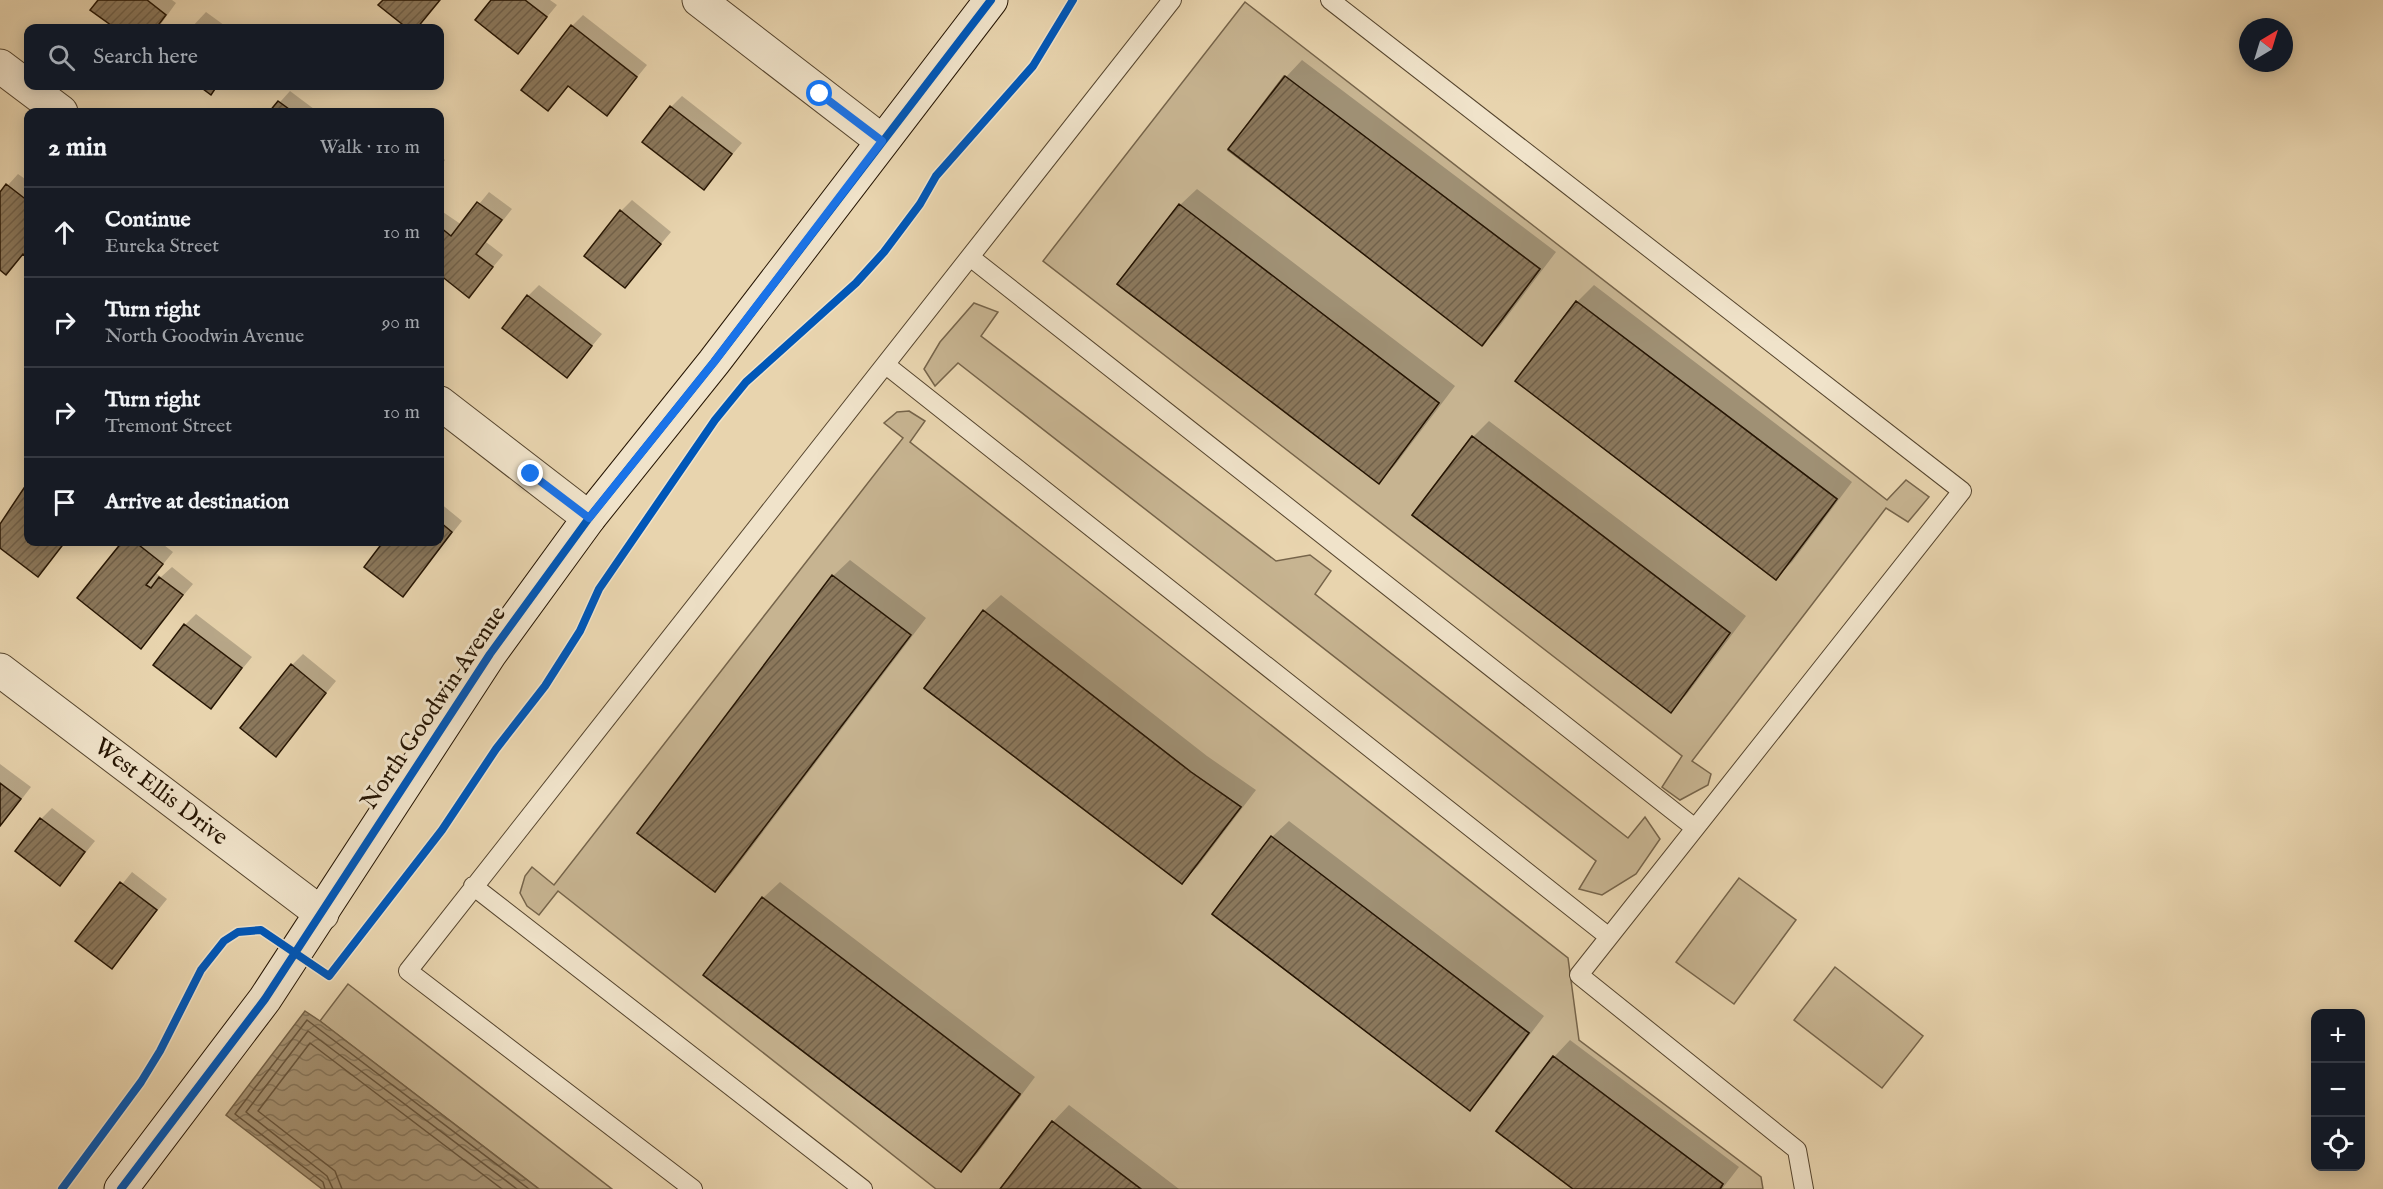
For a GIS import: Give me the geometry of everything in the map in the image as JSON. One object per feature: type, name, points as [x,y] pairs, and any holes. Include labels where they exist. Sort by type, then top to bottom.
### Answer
[{"type":"street","points":[[699,0],[882,141]]},
{"type":"street","name":"North Goodwin Avenue","points":[[121,1189],[265,999],[490,654],[589,518],[714,362],[991,0]]},
{"type":"street","points":[[0,66],[24,84]]},
{"type":"street","points":[[32,90],[56,108]]},
{"type":"street","points":[[444,406],[589,518]]},
{"type":"street","name":"West Ellis Drive","points":[[0,670],[322,914]]},
{"type":"lane","points":[[693,1189],[408,971],[1172,0]]},
{"type":"lane","points":[[1330,0],[1962,491],[1579,975],[1797,1150],[1804,1189]]},
{"type":"lane","points":[[970,257],[1695,828]]},
{"type":"lane","points":[[886,366],[1609,937]]},
{"type":"lane","points":[[473,886],[863,1189]]},
{"type":"shaded area","points":[[1245,2],[1887,500],[1906,480],[1929,497],[1908,522],[1886,508],[1692,761],[1711,774],[1708,785],[1680,800],[1662,787],[1682,756],[1043,261]],"holes":[[[1284,76],[1540,269],[1483,345],[1228,150]],[[1179,205],[1439,403],[1379,483],[1117,284]],[[1576,301],[1837,499],[1776,580],[1516,381]],[[1472,436],[1730,633],[1671,712],[1412,515]]]},
{"type":"shaded area","points":[[974,303],[998,312],[981,336],[1276,561],[1310,555],[1331,571],[1315,594],[1628,838],[1645,817],[1660,839],[1636,874],[1602,895],[1579,889],[1596,861],[958,363],[935,386],[924,369],[940,342]]},
{"type":"shaded area","points":[[909,411],[925,421],[910,442],[1568,958],[1579,1040],[1761,1177],[1763,1189],[1720,1189],[1723,1184],[1553,1056],[1496,1131],[1573,1189],[1141,1189],[1052,1121],[1000,1189],[936,1189],[558,891],[539,915],[527,906],[520,893],[525,876],[532,867],[554,885],[903,438],[884,423],[897,412]],"holes":[[[983,611],[1191,772],[1241,807],[1182,884],[924,688]],[[910,635],[715,892],[637,833]],[[1271,837],[1529,1033],[1470,1110],[1212,914]],[[703,975],[1020,1094],[961,1172]]]},
{"type":"shaded area","points":[[1739,878],[1796,920],[1734,1004],[1676,962]]},
{"type":"shaded area","points":[[1835,967],[1923,1036],[1882,1088],[1794,1020]]},
{"type":"shaded area","points":[[348,984],[612,1189],[539,1189],[320,1021]]},
{"type":"water","points":[[305,1011],[539,1189],[322,1189],[226,1115]]},
{"type":"building","points":[[98,0],[147,0],[166,15],[159,24],[109,24],[90,10]]},
{"type":"building","points":[[383,0],[440,0],[420,24],[402,24],[378,5]]},
{"type":"building","points":[[491,0],[525,0],[547,17],[518,54],[475,20]]},
{"type":"building","points":[[571,25],[637,77],[607,116],[568,86],[548,111],[521,90]]},
{"type":"building","points":[[1285,76],[1540,269],[1482,346],[1228,149]]},
{"type":"building","points":[[204,90],[214,90],[211,95]]},
{"type":"building","points":[[278,101],[288,108],[272,108]]},
{"type":"building","points":[[670,106],[732,154],[704,190],[642,142]]},
{"type":"building","points":[[6,184],[24,198],[24,255],[6,275],[0,270],[0,192]]},
{"type":"building","points":[[477,202],[502,220],[476,254],[493,267],[469,298],[444,278],[444,230],[451,236]]},
{"type":"building","points":[[1179,204],[1439,403],[1379,484],[1117,284]]},
{"type":"building","points":[[620,210],[661,244],[625,288],[584,256]]},
{"type":"building","points":[[527,295],[592,346],[567,378],[502,328]]},
{"type":"building","points":[[1576,301],[1837,499],[1776,580],[1515,381]]},
{"type":"building","points":[[1472,436],[1730,633],[1671,713],[1412,515]]},
{"type":"building","points":[[24,488],[24,546],[62,546],[38,577],[0,548],[0,524]]},
{"type":"building","points":[[444,525],[452,532],[444,543]]},
{"type":"building","points":[[119,546],[140,546],[163,564],[146,585],[151,588],[159,577],[183,595],[141,649],[77,598]]},
{"type":"building","points":[[380,546],[441,546],[403,597],[364,567]]},
{"type":"building","points":[[832,575],[911,635],[715,892],[637,833]]},
{"type":"building","points":[[983,610],[1191,772],[1241,807],[1182,884],[924,688]]},
{"type":"building","points":[[184,624],[242,668],[211,709],[153,665]]},
{"type":"building","points":[[291,664],[326,693],[276,757],[240,728]]},
{"type":"building","points":[[0,783],[21,799],[0,826]]},
{"type":"building","points":[[40,818],[85,852],[60,886],[15,851]]},
{"type":"building","points":[[1271,836],[1529,1033],[1470,1111],[1212,914]]},
{"type":"building","points":[[120,882],[157,910],[112,969],[75,941]]},
{"type":"building","points":[[762,897],[1020,1094],[961,1172],[703,975]]},
{"type":"building","points":[[1553,1056],[1723,1184],[1720,1189],[1573,1189],[1496,1131]]},
{"type":"building","points":[[1052,1121],[1096,1155],[1141,1189],[1000,1189]]},
{"type":"cycle path","points":[[121,1189],[265,999],[490,654],[589,518],[714,362],[991,0]]},
{"type":"cycle path","points":[[62,1189],[141,1082],[160,1051],[201,970],[224,941],[238,932],[261,930],[329,976],[442,830],[496,749],[545,686],[580,631],[599,589],[715,420],[746,382],[856,283],[884,252],[920,204],[936,176],[1033,66],[1073,0]]},
{"type":"route","points":[[531,474],[589,518],[714,362],[882,141],[820,94]]}]
